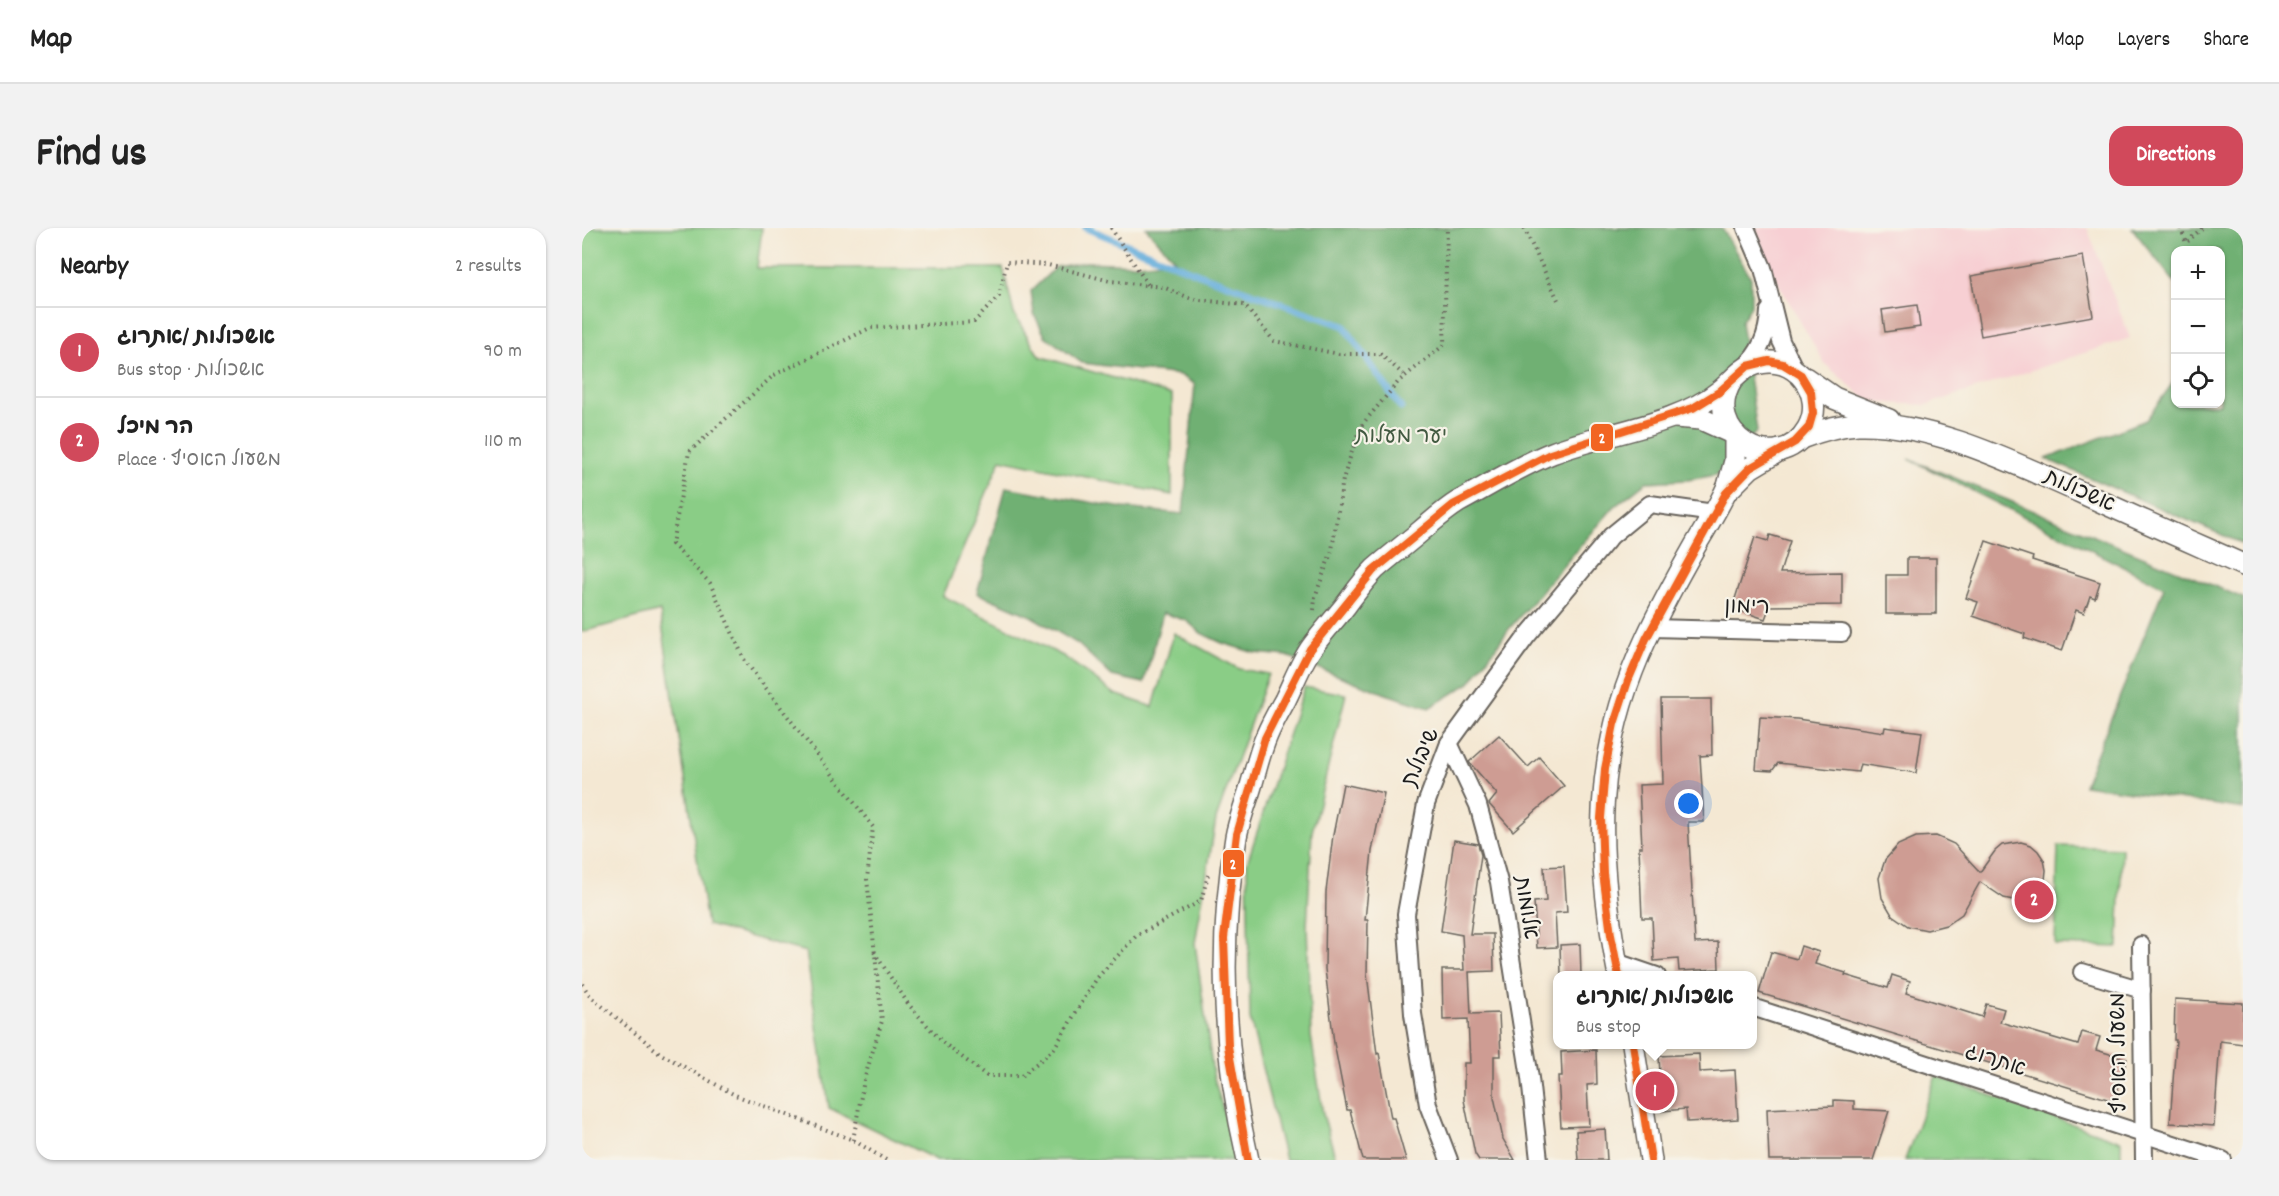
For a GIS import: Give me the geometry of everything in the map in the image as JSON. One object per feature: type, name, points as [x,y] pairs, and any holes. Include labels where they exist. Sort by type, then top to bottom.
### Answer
[{"type":"street","points":[[1666,418],[1680,416],[1701,419],[1734,434],[1755,449],[1769,451],[1792,443],[1811,420],[1814,406],[1811,392],[1780,341],[1760,260],[1746,228]]},
{"type":"street","points":[[1248,1160],[1227,1035],[1224,938],[1237,834],[1265,738],[1311,649],[1373,571],[1453,505],[1550,454],[1666,418],[1706,401],[1756,356],[1765,338],[1769,317],[1768,289]]},
{"type":"street","points":[[1734,434],[1726,420],[1724,406],[1726,392],[1737,375],[1755,364],[1769,361],[1783,364],[1798,372]]},
{"type":"street","name":"אשכולות","points":[[1798,372],[1827,394],[1912,430]]},
{"type":"street","name":"אשכולות","points":[[1618,969],[1603,873],[1601,818],[1605,770],[1614,724],[1628,681],[1652,628],[1718,506],[1731,486],[1750,468],[1792,443],[1822,430],[1857,424],[1926,432],[2004,458],[2243,565]]},
{"type":"street","name":"אשכולות","points":[[1718,506],[1734,467],[1734,434]]},
{"type":"street","name":"שיבולת","points":[[1449,1160],[1428,1105],[1413,1014],[1406,914],[1426,804],[1449,743],[1527,636],[1611,536],[1650,504],[1718,506]]},
{"type":"street","name":"רימון","points":[[1652,628],[1842,633]]},
{"type":"street","name":"אלומות","points":[[1449,743],[1478,805],[1499,882],[1530,1078],[1539,1160]]},
{"type":"street","name":"משעול האסיף","points":[[2141,945],[2144,1160]]},
{"type":"street","points":[[2082,972],[2142,990]]},
{"type":"street","name":"אתרוג","points":[[1757,1009],[2223,1160]]},
{"type":"street","points":[[1634,1049],[1651,1160]]},
{"type":"path","points":[[1112,228],[1148,285]]},
{"type":"path","points":[[1311,649],[1315,597],[1332,550],[1343,479],[1360,428],[1405,376],[1444,345],[1447,228]]},
{"type":"path","points":[[1524,228],[1558,300]]},
{"type":"path","points":[[2181,228],[2186,243],[2202,228]]},
{"type":"path","points":[[852,1140],[864,1080],[882,1021],[867,879],[873,827],[745,661],[710,583],[672,543],[689,452],[774,375],[870,328],[974,321],[999,296],[1008,262],[1048,265],[1110,281],[1163,287],[1192,299],[1244,305],[1274,341],[1339,354],[1380,354],[1405,376]]},
{"type":"path","points":[[874,951],[909,1005],[942,1042],[987,1076],[1020,1076],[1053,1050],[1097,978],[1136,936],[1201,901],[1209,868]]},
{"type":"path","points":[[582,984],[591,997],[661,1054],[735,1095],[852,1140],[886,1160]]},
{"type":"shaded area","points":[[1746,228],[2087,228],[2130,338],[1926,405],[1869,402],[1825,364]]},
{"type":"green space","points":[[582,228],[762,228],[757,268],[1003,268],[1014,314],[1039,356],[1172,395],[1172,495],[1001,459],[943,596],[1063,656],[1115,694],[1153,707],[1174,633],[1239,669],[1268,674],[1216,819],[1195,943],[1213,1074],[1237,1160],[937,1160],[829,1108],[806,952],[707,925],[660,611],[582,632]]},
{"type":"green space","name":"יער מעלות","points":[[1146,228],[1722,228],[1751,278],[1751,306],[1741,322],[1757,431],[1716,475],[1688,480],[1646,482],[1614,507],[1509,629],[1470,683],[1429,708],[1287,656],[1255,653],[1222,643],[1201,633],[1187,621],[1163,613],[1144,683],[1112,676],[1078,644],[1031,616],[977,593],[1006,487],[1123,508],[1183,514],[1195,384],[1180,375],[1082,363],[1045,336],[1034,314],[1031,291],[1056,267],[1086,262],[1138,264],[1175,260]]},
{"type":"green space","points":[[2132,228],[2243,228],[2243,544],[2046,459],[2146,420],[2171,386],[2171,408],[2225,408],[2225,246],[2171,246],[2171,278]]},
{"type":"green space","points":[[1909,459],[2243,598],[2243,809],[2084,785],[2164,587]]},
{"type":"green space","points":[[1304,687],[1346,694],[1312,832],[1307,927],[1311,1036],[1323,1114],[1336,1160],[1285,1160],[1250,1019],[1247,863]]},
{"type":"green space","points":[[2058,846],[2122,848],[2118,947],[2055,945]]},
{"type":"green space","points":[[1936,1076],[2121,1141],[2121,1160],[1905,1160]]},
{"type":"building","points":[[2083,256],[2093,316],[1981,336],[1971,276]]},
{"type":"building","points":[[1917,305],[1920,327],[1885,332],[1882,310]]},
{"type":"building","points":[[1770,535],[1790,541],[1780,573],[1842,572],[1842,605],[1770,606],[1765,619],[1732,608],[1755,537],[1768,541]]},
{"type":"building","points":[[1986,541],[2033,557],[2032,560],[2100,582],[2095,598],[2090,596],[2084,613],[2076,610],[2062,651],[2024,638],[2025,634],[1973,616],[1978,602],[1966,598]]},
{"type":"building","points":[[1907,558],[1936,558],[1936,614],[1886,614],[1886,575],[1907,575]]},
{"type":"building","points":[[1661,699],[1711,699],[1712,755],[1700,756],[1704,822],[1688,822],[1695,943],[1718,942],[1719,969],[1679,971],[1678,959],[1654,961],[1652,918],[1642,918],[1639,785],[1663,784]]},
{"type":"building","points":[[1760,717],[1797,719],[1884,732],[1885,727],[1922,732],[1916,773],[1860,764],[1858,772],[1778,763],[1772,771],[1756,770]]},
{"type":"building","points":[[1499,735],[1528,767],[1539,757],[1564,786],[1513,831],[1489,804],[1497,794],[1469,762]]},
{"type":"building","points":[[1343,784],[1384,793],[1372,851],[1365,920],[1368,920],[1367,974],[1377,1054],[1379,1053],[1391,1118],[1394,1118],[1406,1160],[1363,1160],[1350,1110],[1347,1110],[1334,1043],[1325,969],[1326,892],[1333,835]]},
{"type":"building","points":[[1936,836],[1954,844],[1980,872],[2002,845],[2021,842],[2031,845],[2044,860],[2045,880],[2040,889],[2023,900],[2004,898],[1980,882],[1962,914],[1946,925],[1927,930],[1908,926],[1892,915],[1882,898],[1879,878],[1885,860],[1898,845],[1916,837]]},
{"type":"building","points":[[1454,840],[1478,844],[1481,855],[1470,934],[1493,934],[1494,971],[1469,972],[1471,1014],[1499,1013],[1501,1056],[1494,1056],[1494,1097],[1503,1139],[1515,1160],[1479,1160],[1475,1154],[1464,1100],[1464,1063],[1470,1063],[1468,1019],[1443,1020],[1442,970],[1464,970],[1462,935],[1441,931]]},
{"type":"building","points":[[1564,866],[1567,912],[1555,913],[1557,947],[1537,948],[1534,902],[1546,901],[1544,867]]},
{"type":"building","points":[[1580,944],[1581,971],[1561,971],[1560,945]]},
{"type":"building","points":[[1801,946],[1819,952],[1815,964],[1888,988],[1892,975],[1910,981],[1906,993],[1982,1017],[1986,1004],[2004,1009],[2000,1022],[2078,1045],[2082,1032],[2100,1037],[2096,1050],[2127,1059],[2114,1101],[1759,993],[1771,952],[1797,959]]},
{"type":"building","points":[[2175,999],[2243,1003],[2243,1044],[2220,1041],[2214,1126],[2170,1123],[2176,1040],[2174,1040]]},
{"type":"building","points":[[1596,1050],[1597,1084],[1587,1085],[1589,1126],[1561,1127],[1558,1076],[1562,1076],[1561,1052]]},
{"type":"building","points":[[1699,1054],[1700,1072],[1735,1070],[1738,1119],[1687,1122],[1686,1109],[1662,1111],[1659,1056]]},
{"type":"building","points":[[1834,1100],[1854,1101],[1854,1109],[1889,1111],[1873,1160],[1769,1160],[1767,1109],[1834,1106]]},
{"type":"building","points":[[1605,1129],[1607,1160],[1578,1160],[1576,1131]]},
{"type":"waterway","points":[[1086,228],[1199,274],[1344,326],[1401,408]]},
{"type":"transit line","name":"2","points":[[1248,1160],[1228,1046],[1224,938],[1237,834],[1265,738],[1310,649],[1373,571],[1453,505],[1550,454],[1693,408],[1719,392],[1748,366],[1769,361],[1783,364],[1801,375],[1811,392],[1813,413],[1809,427],[1795,442],[1750,468],[1726,493],[1646,639],[1628,681],[1614,724],[1605,769],[1601,818],[1603,873],[1618,971]]},
{"type":"transit line","name":"2","points":[[1634,1049],[1651,1160]]},
{"type":"place","name":"הר מיכל","points":[[2034,900]]},
{"type":"place","name":"אשכולות /אתרוג","points":[[1655,1091]]}]
